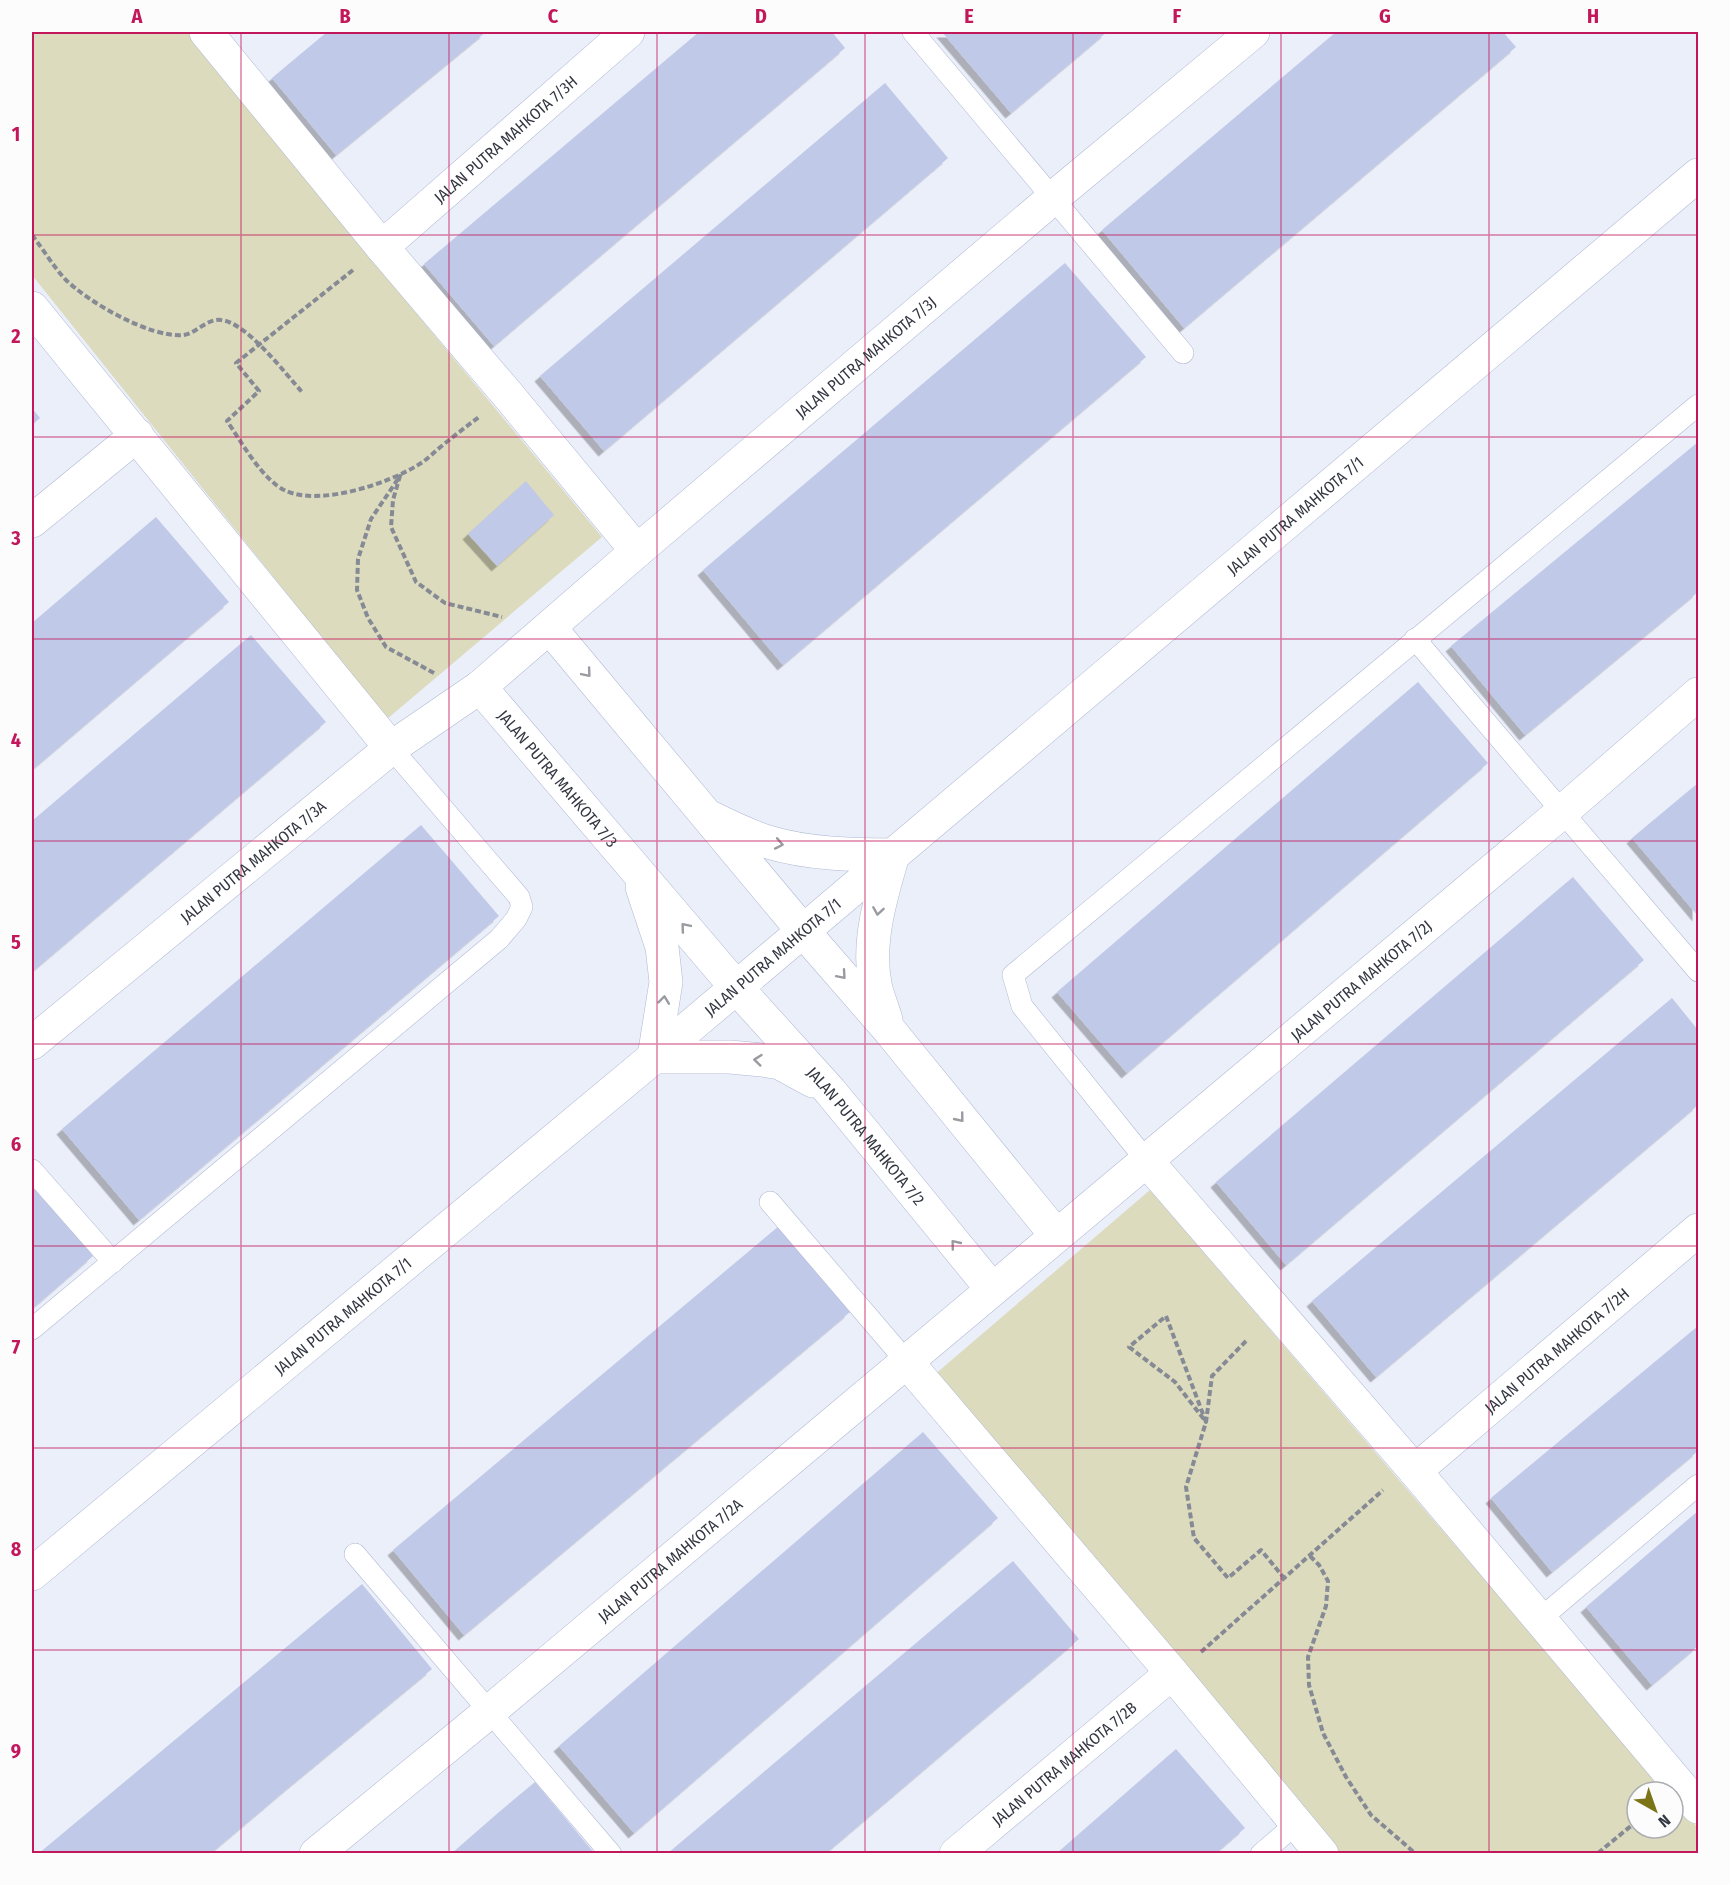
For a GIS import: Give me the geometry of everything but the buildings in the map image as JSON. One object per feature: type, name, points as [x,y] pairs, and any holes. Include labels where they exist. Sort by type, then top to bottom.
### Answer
[{"type":"street","points":[[206,32],[382,247],[637,551]]},
{"type":"street","name":"JALAN PUTRA MAHKOTA 7/3H","points":[[382,247],[628,32]]},
{"type":"street","name":"JALAN PUTRA MAHKOTA 7/3J","points":[[480,687],[1053,198],[1253,32]]},
{"type":"street","name":"JALAN PUTRA MAHKOTA 7/1","points":[[32,1574],[654,1057],[1698,175]]},
{"type":"street","points":[[32,308],[391,748]]},
{"type":"street","points":[[32,521],[137,435]]},
{"type":"street","points":[[550,628],[679,785],[890,1031],[1056,1235]]},
{"type":"street","name":"JALAN PUTRA MAHKOTA 7/3A","points":[[32,1043],[391,748],[480,687]]},
{"type":"street","name":"JALAN PUTRA MAHKOTA 7/3","points":[[480,687],[736,987]]},
{"type":"street","name":"JALAN PUTRA MAHKOTA 7/2J","points":[[1022,1264],[1562,812],[1698,694]]},
{"type":"street","points":[[705,815],[768,842],[824,852],[893,855],[880,896],[873,962],[875,985],[890,1031]]},
{"type":"street","name":"JALAN PUTRA MAHKOTA 7/3","points":[[636,869],[662,947],[666,982],[654,1057]]},
{"type":"street","name":"JALAN PUTRA MAHKOTA 7/2","points":[[736,987],[830,1091],[992,1289]]},
{"type":"street","points":[[654,1057],[730,1057],[780,1063],[830,1091]]},
{"type":"street","points":[[1146,1160],[1402,1478],[1540,1619],[1692,1786]]},
{"type":"street","name":"JALAN PUTRA MAHKOTA 7/2H","points":[[1402,1478],[1698,1230]]},
{"type":"street","name":"JALAN PUTRA MAHKOTA 7/2A","points":[[316,1854],[489,1712],[1022,1264]]},
{"type":"street","points":[[906,1361],[1184,1664],[1297,1823],[1322,1854]]},
{"type":"street","name":"JALAN PUTRA MAHKOTA 7/2B","points":[[956,1854],[1184,1664]]},
{"type":"lane","points":[[913,32],[1183,353]]},
{"type":"lane","points":[[1146,1160],[1022,1006],[1013,975],[1698,405]]},
{"type":"lane","points":[[1415,639],[1698,971]]},
{"type":"lane","points":[[32,1329],[499,939],[516,919],[522,907],[519,897],[391,748]]},
{"type":"lane","points":[[32,1170],[112,1262]]},
{"type":"lane","points":[[770,1202],[906,1361]]},
{"type":"lane","points":[[1540,1619],[1698,1485]]},
{"type":"lane","points":[[355,1554],[611,1854]]},
{"type":"lane","points":[[1261,1854],[1297,1823]]},
{"type":"path","points":[[32,235],[66,279],[94,302],[145,328],[168,334],[185,335],[220,319],[234,324],[260,344],[302,392]]},
{"type":"path","points":[[382,247],[236,363],[259,391],[226,421],[270,479],[285,490],[303,495],[322,496],[346,492],[400,476],[420,464],[508,395]]},
{"type":"path","points":[[400,476],[393,500],[391,526],[417,582],[445,603],[550,628]]},
{"type":"path","points":[[400,476],[371,519],[358,560],[357,590],[368,618],[386,647],[435,673],[480,687]]},
{"type":"path","points":[[1166,1316],[1206,1422],[1175,1382],[1129,1347],[1166,1316]]},
{"type":"path","points":[[1246,1341],[1212,1376],[1206,1422],[1186,1487],[1194,1538],[1228,1578],[1261,1550],[1284,1578]]},
{"type":"path","points":[[1184,1664],[1402,1478]]},
{"type":"path","points":[[1310,1556],[1320,1565],[1328,1581],[1326,1606],[1308,1657],[1309,1685],[1323,1733],[1346,1777],[1371,1815],[1416,1854]]},
{"type":"path","points":[[1598,1853],[1625,1831]]},
{"type":"green space","points":[[32,32],[197,32],[372,260],[602,537],[387,719],[32,275]]},
{"type":"green space","points":[[1150,1190],[1657,1780],[1625,1780],[1625,1840],[1685,1840],[1685,1813],[1698,1828],[1698,1853],[1336,1853],[933,1376]]}]
